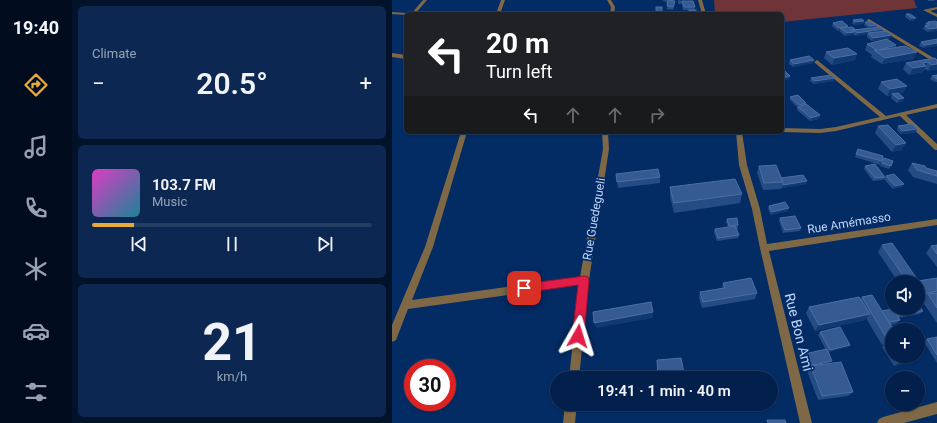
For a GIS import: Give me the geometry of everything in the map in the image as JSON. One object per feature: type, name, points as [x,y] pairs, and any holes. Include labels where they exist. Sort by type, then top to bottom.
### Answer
[{"type":"street","points":[[415,12],[425,0]]},
{"type":"street","points":[[499,12],[503,0]]},
{"type":"street","points":[[609,0],[613,7],[612,12]]},
{"type":"street","points":[[700,0],[703,12]]},
{"type":"street","points":[[937,8],[925,10],[937,16]]},
{"type":"street","points":[[392,13],[404,14]]},
{"type":"street","points":[[869,20],[937,62]]},
{"type":"street","points":[[392,55],[404,57]]},
{"type":"street","points":[[817,62],[884,117]]},
{"type":"street","points":[[784,130],[820,131],[836,129],[937,106]]},
{"type":"street","points":[[901,114],[937,148]]},
{"type":"street","points":[[392,337],[429,247],[463,134]]},
{"type":"street","name":"Rue Guedegueli","points":[[575,371],[584,280],[606,149],[605,134]]},
{"type":"street","name":"Rue Bon Ami","points":[[739,134],[743,165],[756,209],[806,423]]},
{"type":"street","name":"Rue Amémasso","points":[[764,248],[937,222]]},
{"type":"street","points":[[405,305],[584,280]]},
{"type":"street","points":[[883,423],[937,408]]},
{"type":"street","points":[[569,423],[570,411]]},
{"type":"shaded area","points":[[714,0],[914,0],[917,8],[784,22],[784,12],[715,12]]},
{"type":"building","points":[[668,0],[675,1],[673,7],[667,6]]},
{"type":"building","points":[[682,1],[693,1],[695,7],[684,7]]},
{"type":"building","points":[[656,7],[662,7],[662,12],[656,12]]},
{"type":"building","points":[[689,10],[696,10],[696,12],[689,12]]},
{"type":"building","points":[[906,14],[910,14],[916,18],[912,18]]},
{"type":"building","points":[[862,19],[864,21],[855,22],[853,20]]},
{"type":"building","points":[[842,21],[848,26],[839,28],[833,23]]},
{"type":"building","points":[[865,22],[871,22],[877,25],[870,26]]},
{"type":"building","points":[[928,22],[937,22],[937,28],[929,29],[925,26],[929,25],[926,23],[930,23]]},
{"type":"building","points":[[852,27],[855,29],[851,30],[854,32],[847,33],[840,28]]},
{"type":"building","points":[[880,27],[883,29],[857,33],[853,30]]},
{"type":"building","points":[[886,31],[892,35],[873,38],[868,33]]},
{"type":"building","points":[[887,39],[896,45],[879,50],[905,46],[917,52],[885,58],[874,50],[877,50],[867,44]]},
{"type":"building","points":[[937,39],[937,43],[925,45],[921,42]]},
{"type":"building","points":[[848,48],[857,54],[834,58],[826,52]]},
{"type":"building","points":[[809,56],[814,60],[794,64],[790,60]]},
{"type":"building","points":[[935,58],[937,60],[937,64],[931,65],[928,62],[923,63],[926,66],[913,68],[906,63]]},
{"type":"building","points":[[784,70],[790,76],[784,78]]},
{"type":"building","points":[[831,75],[835,78],[815,81],[811,78]]},
{"type":"building","points":[[897,79],[907,86],[890,89],[881,82]]},
{"type":"building","points":[[898,93],[904,98],[899,99],[892,94]]},
{"type":"building","points":[[798,95],[806,103],[799,105],[790,97]]},
{"type":"building","points":[[806,104],[820,115],[811,118],[798,107]]},
{"type":"building","points":[[912,124],[917,129],[903,131],[898,126]]},
{"type":"building","points":[[888,125],[906,143],[896,145],[878,126]]},
{"type":"building","points":[[858,149],[883,156],[882,161],[856,154]]},
{"type":"building","points":[[884,158],[893,161],[891,166],[882,163]]},
{"type":"building","points":[[912,163],[937,171],[937,176],[917,170]]},
{"type":"building","points":[[875,164],[885,177],[875,178],[865,166]]},
{"type":"building","points":[[776,165],[783,182],[764,183],[759,166]]},
{"type":"building","points":[[658,169],[660,177],[617,182],[616,174]]},
{"type":"building","points":[[894,174],[904,184],[895,186],[886,176]]},
{"type":"building","points":[[803,175],[807,181],[783,185],[781,178]]},
{"type":"building","points":[[735,179],[742,194],[674,203],[670,187]]},
{"type":"building","points":[[785,202],[789,208],[772,212],[769,206]]},
{"type":"building","points":[[795,216],[801,228],[785,230],[780,218]]},
{"type":"building","points":[[737,218],[738,225],[729,226],[727,219]]},
{"type":"building","points":[[735,226],[739,235],[718,238],[715,229]]},
{"type":"building","points":[[892,243],[914,275],[903,275],[882,245]]},
{"type":"building","points":[[937,245],[937,254],[931,246]]},
{"type":"building","points":[[751,278],[757,293],[703,302],[700,292],[725,288],[723,283]]},
{"type":"building","points":[[937,278],[937,291],[925,294],[925,280]]},
{"type":"building","points":[[937,293],[937,308],[928,294]]},
{"type":"building","points":[[872,295],[890,323],[885,323],[885,336],[862,297]]},
{"type":"building","points":[[859,297],[870,314],[819,325],[809,307]]},
{"type":"building","points":[[651,302],[653,312],[594,323],[593,312]]},
{"type":"building","points":[[885,310],[885,315],[897,315],[900,320],[889,322],[882,311]]},
{"type":"building","points":[[840,327],[850,345],[830,350],[820,332]]},
{"type":"building","points":[[937,337],[937,355],[927,339]]},
{"type":"building","points":[[827,349],[832,361],[809,366],[804,354]]},
{"type":"building","points":[[681,358],[684,371],[658,371],[657,360]]},
{"type":"building","points":[[841,362],[853,392],[822,396],[811,366]]},
{"type":"building","points":[[767,420],[785,420],[786,423],[768,423]]},
{"type":"route","points":[[524,288],[584,280],[578,336]]}]
